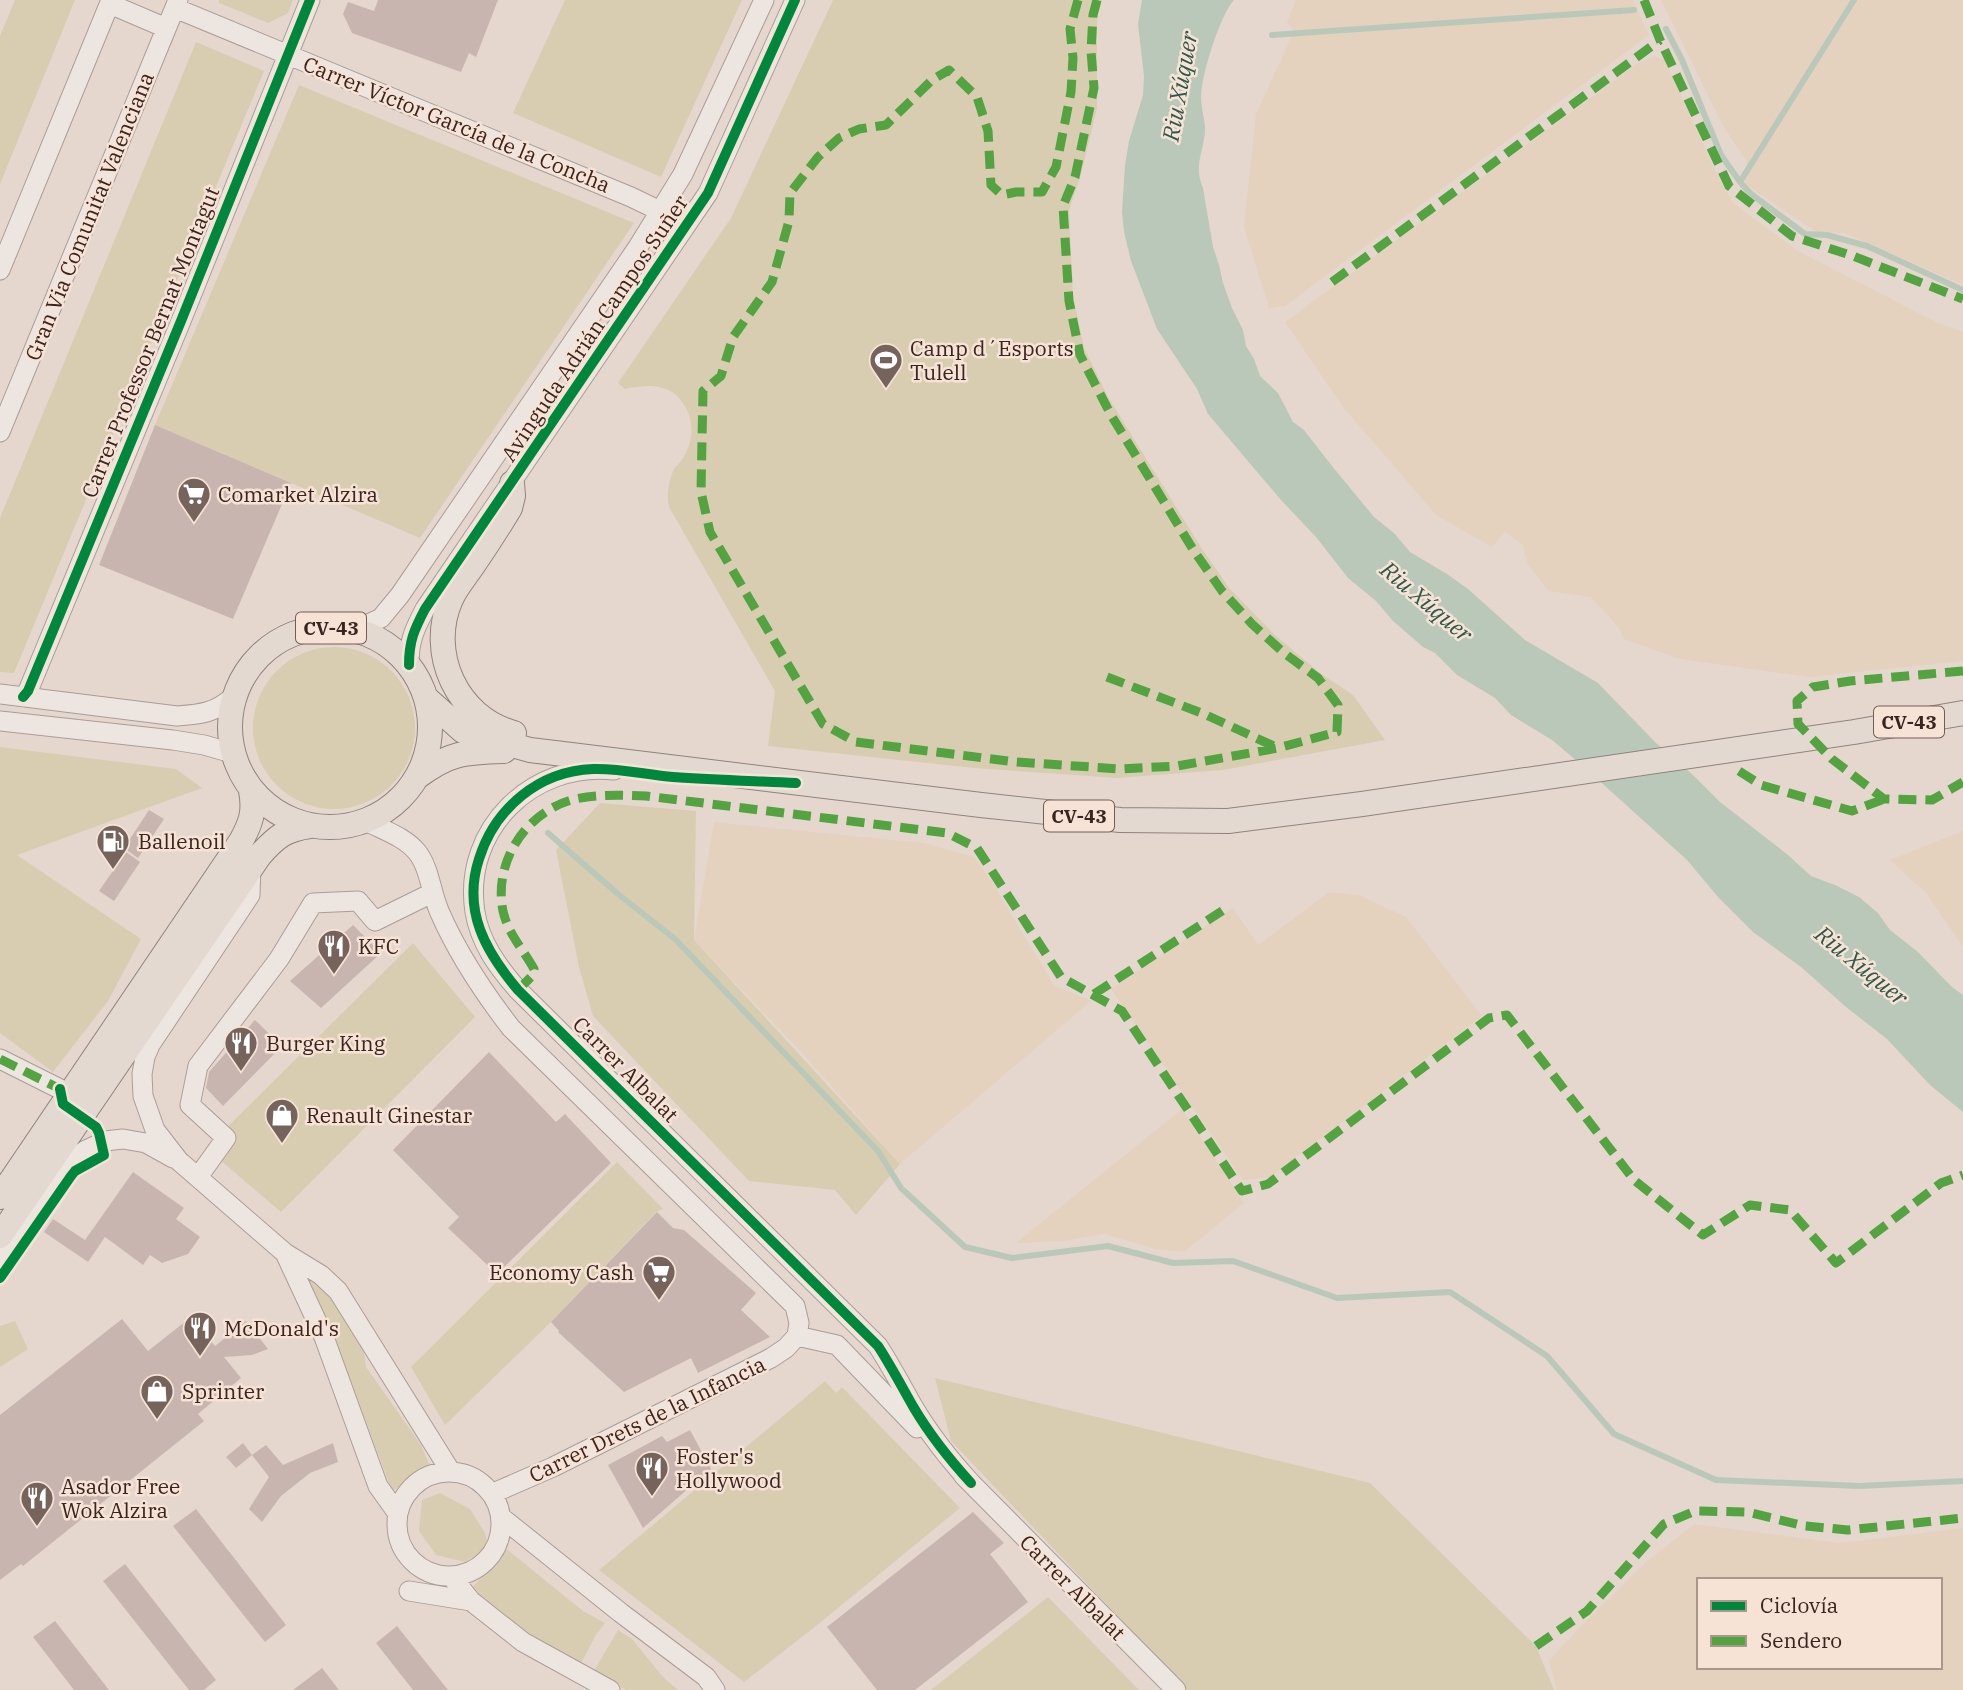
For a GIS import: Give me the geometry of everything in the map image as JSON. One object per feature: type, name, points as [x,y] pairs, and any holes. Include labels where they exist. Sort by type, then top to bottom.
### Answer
[{"type":"main road","points":[[512,483],[510,508],[457,589],[447,613],[444,629],[445,659],[457,690],[467,705],[502,730],[606,746],[692,770]]},
{"type":"main road","name":"CV-43","points":[[417,777],[428,747],[430,722],[426,698],[409,665],[385,644],[356,631],[326,627],[296,633],[269,647],[248,669],[234,695],[229,724],[232,753],[251,790],[268,807],[288,819],[310,826],[338,827],[366,821],[395,803],[417,777],[452,756],[476,752],[530,750]]},
{"type":"main road","name":"CV-43","points":[[426,698],[463,731],[530,750],[1120,820],[1228,821],[1362,804],[1854,732],[1963,713]]},
{"type":"main road","points":[[0,1197],[241,841],[253,816],[251,790]]},
{"type":"main road","points":[[0,1236],[251,868],[270,844],[283,833],[310,826]]},
{"type":"street","name":"Carrer Professor Bernat Montagut","points":[[23,697],[34,678],[181,321],[310,0]]},
{"type":"street","name":"Avinguda Adrián Campos Suñer","points":[[356,631],[381,618],[400,595],[638,247],[683,174],[764,0]]},
{"type":"street","name":"Avinguda Adrián Campos Suñer","points":[[409,665],[410,642],[420,619],[708,193],[795,0]]},
{"type":"street","points":[[0,270],[5,242],[111,2],[166,28]]},
{"type":"street","name":"Carrer Víctor García de la Concha","points":[[176,4],[287,54],[660,211]]},
{"type":"street","name":"Gran Via Comunitat Valenciana","points":[[0,432],[176,4]]},
{"type":"street","points":[[0,694],[177,716],[204,714],[223,706],[234,695]]},
{"type":"street","points":[[0,721],[173,740],[232,753]]},
{"type":"street","name":"Carrer Albalat","points":[[796,783],[673,777],[592,769],[562,774],[523,793],[498,818],[477,864],[475,914],[491,956],[518,990],[878,1346],[915,1410],[950,1460],[971,1483]]},
{"type":"street","points":[[366,821],[416,850],[422,860],[440,914],[458,949],[495,1007],[512,1028],[796,1306],[799,1323],[797,1336]]},
{"type":"street","points":[[179,1161],[155,1130],[148,1113],[143,1096],[142,1074],[145,1057],[150,1045],[250,895],[251,868]]},
{"type":"street","points":[[198,1177],[226,1138],[190,1105],[198,1066],[279,959],[313,903],[358,901],[375,921],[432,893]]},
{"type":"street","points":[[0,1059],[60,1089]]},
{"type":"street","points":[[0,1264],[72,1159],[105,1141],[123,1139],[146,1143],[179,1161],[285,1253],[321,1275],[338,1291],[451,1472]]},
{"type":"street","points":[[285,1253],[324,1337],[378,1486],[398,1514]]},
{"type":"street","name":"Carrer Albalat","points":[[797,1336],[837,1345],[1176,1690]]},
{"type":"street","name":"Carrer Drets de la Infancia","points":[[492,1495],[771,1358],[797,1336]]},
{"type":"street","points":[[451,1472],[467,1475],[481,1483],[492,1495],[501,1517],[500,1535],[494,1551],[483,1564],[468,1573],[451,1576],[437,1575],[411,1560],[398,1533],[398,1514],[403,1500],[417,1484],[437,1474],[451,1472]]},
{"type":"street","points":[[501,1517],[621,1614],[706,1677],[715,1690]]},
{"type":"street","points":[[451,1576],[471,1601],[523,1642],[610,1690]]},
{"type":"street","points":[[409,1591],[471,1601]]},
{"type":"shaded area","points":[[15,0],[75,0],[0,184],[0,36]]},
{"type":"shaded area","points":[[219,0],[293,0],[288,13],[268,23],[219,3]]},
{"type":"shaded area","points":[[565,0],[742,0],[661,177],[513,113]]},
{"type":"shaded area","name":"Camp d´Esports Tulell","points":[[833,0],[1102,0],[1097,18],[1097,108],[1080,178],[1069,210],[1073,296],[1084,348],[1108,397],[1202,549],[1230,589],[1275,635],[1320,673],[1353,695],[1385,740],[1223,770],[1117,778],[974,768],[768,746],[775,691],[669,507],[671,478],[686,453],[691,436],[687,411],[677,396],[666,389],[645,386],[625,389],[618,383],[731,218]]},
{"type":"shaded area","points":[[1296,0],[1633,0],[1649,35],[1285,306],[1269,308],[1244,226],[1256,114],[1294,31],[1287,22]]},
{"type":"shaded area","points":[[1661,0],[1963,0],[1963,285],[1845,233],[1816,232],[1745,184],[1747,162],[1723,126]]},
{"type":"shaded area","points":[[196,42],[264,71],[14,673],[0,672],[0,518]]},
{"type":"shaded area","points":[[1655,56],[1665,60],[1711,162],[1733,203],[1798,251],[1938,323],[1963,332],[1963,661],[1809,677],[1680,659],[1624,639],[1619,628],[1591,597],[1548,591],[1527,563],[1523,545],[1505,532],[1492,547],[1436,515],[1343,407],[1285,322],[1638,63]]},
{"type":"shaded area","points":[[299,85],[634,223],[420,538],[155,425]]},
{"type":"shaded area","points":[[334,647],[365,653],[391,671],[409,697],[415,728],[409,759],[391,785],[365,803],[334,809],[303,803],[277,785],[259,759],[253,728],[259,697],[277,671],[303,653]]},
{"type":"shaded area","points":[[0,747],[176,769],[202,788],[17,855],[141,939],[108,1001],[53,1072],[0,1033]]},
{"type":"shaded area","points":[[600,803],[696,811],[694,940],[900,1164],[856,1215],[835,1190],[749,1181],[593,1016],[579,967],[556,850]]},
{"type":"shaded area","points":[[714,822],[924,843],[974,857],[1054,985],[1091,1001],[900,1164],[803,1054],[694,940]]},
{"type":"shaded area","points":[[1963,831],[1963,947],[1927,894],[1890,860]]},
{"type":"shaded area","points":[[1329,892],[1361,896],[1406,917],[1482,1016],[1270,1177],[1243,1180],[1111,989],[1233,908],[1258,945]]},
{"type":"shaded area","points":[[413,943],[475,1017],[281,1212],[206,1148]]},
{"type":"shaded area","points":[[1182,1109],[1244,1203],[1184,1252],[1156,1249],[1105,1234],[1062,1241],[1016,1243]]},
{"type":"shaded area","points":[[617,1162],[663,1209],[656,1212],[551,1322],[445,1425],[411,1367]]},
{"type":"shaded area","points":[[313,1275],[362,1337],[366,1367],[421,1445],[431,1469],[392,1491],[329,1323],[304,1280]]},
{"type":"shaded area","points":[[15,1321],[28,1349],[0,1367],[0,1326]]},
{"type":"shaded area","points":[[935,1378],[1370,1483],[1536,1646],[1554,1690],[1188,1690],[951,1441]]},
{"type":"shaded area","points":[[825,1381],[836,1393],[842,1387],[960,1508],[744,1682],[599,1570]]},
{"type":"shaded area","points":[[440,1493],[470,1509],[485,1533],[487,1541],[484,1550],[465,1562],[436,1555],[419,1531],[422,1500]]},
{"type":"shaded area","points":[[1695,1524],[1840,1543],[1963,1528],[1963,1690],[1557,1690],[1549,1661],[1648,1560]]},
{"type":"shaded area","points":[[504,1547],[583,1611],[605,1623],[581,1663],[491,1611],[472,1588]]},
{"type":"shaded area","points":[[1048,1597],[1139,1690],[931,1690]]},
{"type":"shaded area","points":[[618,1630],[632,1639],[663,1677],[678,1690],[626,1690],[594,1671]]},
{"type":"water","name":"Riu Xúquer","points":[[1142,0],[1234,0],[1217,32],[1204,75],[1201,97],[1205,130],[1200,180],[1213,247],[1232,308],[1243,330],[1246,346],[1260,376],[1278,393],[1293,422],[1304,430],[1374,517],[1394,533],[1410,552],[1468,589],[1525,640],[1598,683],[1656,743],[1720,802],[1811,876],[1859,897],[1878,913],[1890,930],[1918,952],[1963,995],[1963,1112],[1930,1085],[1887,1039],[1801,967],[1753,932],[1718,897],[1687,860],[1584,767],[1552,740],[1511,715],[1495,698],[1457,675],[1435,653],[1423,647],[1393,621],[1376,601],[1348,578],[1316,537],[1208,414],[1197,389],[1157,329],[1131,261],[1124,232],[1122,212],[1125,165],[1129,141],[1143,95],[1144,76],[1138,24]]},
{"type":"building","points":[[378,0],[498,0],[476,57],[469,53],[461,72],[352,33],[343,14],[348,2],[374,11]]},
{"type":"building","name":"Comarket Alzira","points":[[155,425],[291,483],[233,619],[99,565]]},
{"type":"building","points":[[149,810],[164,819],[138,858],[124,848]]},
{"type":"building","points":[[126,852],[140,862],[114,901],[99,891]]},
{"type":"building","points":[[353,925],[381,953],[321,1008],[290,981]]},
{"type":"building","points":[[255,1020],[282,1046],[223,1106],[206,1088],[209,1072]]},
{"type":"building","points":[[489,1052],[556,1122],[565,1114],[611,1163],[497,1274],[448,1228],[459,1217],[393,1150]]},
{"type":"building","points":[[133,1172],[184,1208],[176,1219],[200,1237],[188,1254],[162,1263],[150,1255],[143,1265],[105,1237],[88,1262],[44,1232],[53,1219],[85,1240]]},
{"type":"building","name":"Economy Cash","points":[[657,1212],[673,1228],[684,1230],[756,1293],[741,1310],[770,1337],[698,1373],[691,1358],[624,1392],[558,1332],[551,1322]]},
{"type":"building","points":[[191,1317],[215,1346],[246,1321],[268,1349],[252,1355],[224,1357],[241,1378],[198,1414],[204,1421],[23,1566],[21,1564],[0,1580],[0,1415],[122,1319],[148,1351]]},
{"type":"building","name":"Foster's Hollywood","points":[[690,1430],[711,1469],[643,1528],[608,1465],[662,1436],[667,1442]]},
{"type":"building","points":[[243,1443],[252,1455],[236,1468],[226,1457]]},
{"type":"building","points":[[333,1443],[338,1462],[310,1473],[281,1496],[262,1522],[249,1509],[269,1477],[252,1455],[266,1445],[283,1465]]},
{"type":"building","points":[[196,1509],[286,1625],[265,1642],[173,1526]]},
{"type":"building","points":[[973,1512],[1004,1543],[990,1554],[1028,1602],[915,1690],[877,1690],[827,1627]]},
{"type":"building","points":[[125,1564],[216,1680],[204,1690],[189,1690],[103,1581]]},
{"type":"building","points":[[55,1621],[109,1690],[74,1690],[33,1637]]},
{"type":"building","points":[[397,1626],[448,1690],[413,1690],[376,1643]]},
{"type":"building","points":[[322,1668],[339,1690],[293,1690]]},
{"type":"waterway","points":[[1740,182],[1854,0]]},
{"type":"waterway","points":[[1272,35],[1634,10]]},
{"type":"waterway","points":[[1666,29],[1682,60],[1721,155],[1751,194],[1805,234],[1827,235],[1867,246],[1963,290]]},
{"type":"waterway","points":[[548,833],[675,939],[878,1151],[901,1188],[965,1247],[1012,1258],[1108,1246],[1173,1263],[1233,1261],[1337,1298],[1450,1292],[1547,1356],[1614,1434],[1716,1480],[1859,1486],[1963,1481]]},
{"type":"marked path","points":[[1078,0],[1070,29],[1073,58],[1071,92],[1056,167],[1042,192],[1002,195],[991,185],[988,131],[977,97],[949,70],[932,80],[886,125],[859,129],[839,138],[818,157],[790,193],[789,221],[772,282],[733,337],[721,376],[703,391],[701,492],[710,532],[823,724],[856,742],[1016,762],[1121,769],[1177,766],[1278,748],[1337,732],[1338,705],[1318,678],[1284,653],[1252,624],[1222,591],[1194,551],[1111,415],[1080,355],[1069,301],[1063,206],[1075,177],[1094,88],[1091,51],[1093,15],[1097,0]]},
{"type":"marked path","points":[[1644,0],[1729,186],[1792,236],[1853,256],[1963,299]]},
{"type":"marked path","points":[[1332,282],[1660,40]]},
{"type":"marked path","points":[[1963,671],[1813,687],[1797,701],[1798,724],[1832,759],[1884,799],[1932,800],[1963,782]]},
{"type":"marked path","points":[[1107,677],[1204,714],[1278,748]]},
{"type":"marked path","points":[[1739,771],[1761,785],[1852,811],[1884,799]]},
{"type":"marked path","points":[[518,990],[532,976],[534,969],[505,919],[501,893],[503,875],[508,857],[517,841],[528,827],[557,805],[592,796],[646,796],[947,833],[977,848],[1061,977],[1122,1011],[1242,1191],[1268,1184],[1489,1018],[1507,1015],[1634,1180],[1703,1235],[1750,1205],[1790,1210],[1836,1263],[1941,1183],[1963,1175]]},
{"type":"marked path","points":[[1094,994],[1225,909]]},
{"type":"marked path","points":[[0,1059],[60,1089]]},
{"type":"marked path","points":[[1536,1646],[1587,1611],[1664,1524],[1695,1511],[1747,1512],[1805,1526],[1848,1530],[1963,1518]]},
{"type":"cycle path","points":[[23,697],[28,691],[181,321],[310,0]]},
{"type":"cycle path","points":[[409,665],[413,636],[425,609],[708,193],[795,0]]},
{"type":"cycle path","points":[[796,783],[673,777],[603,769],[573,771],[555,777],[522,796],[496,824],[486,841],[474,878],[475,913],[487,946],[518,990],[878,1346],[927,1428],[971,1483]]},
{"type":"cycle path","points":[[0,1278],[75,1171],[104,1155],[96,1127],[63,1104],[60,1089]]},
{"type":"place","name":"Camp d´Esports Tulell","points":[[886,390]]},
{"type":"place","name":"Comarket Alzira","points":[[194,524]]},
{"type":"place","name":"Ballenoil","points":[[113,871]]},
{"type":"place","name":"KFC","points":[[334,976]]},
{"type":"place","name":"Burger King","points":[[241,1073]]},
{"type":"place","name":"Renault Ginestar","points":[[282,1145]]},
{"type":"place","name":"Economy Cash","points":[[659,1302]]},
{"type":"place","name":"McDonald's","points":[[200,1358]]},
{"type":"place","name":"Sprinter","points":[[157,1421]]},
{"type":"place","name":"Foster's Hollywood","points":[[652,1498]]},
{"type":"place","name":"Asador Free Wok Alzira","points":[[37,1528]]}]
